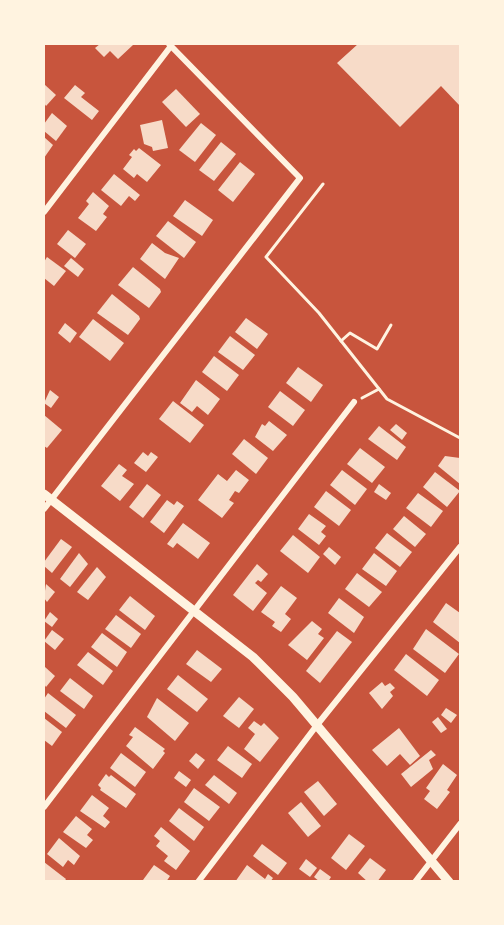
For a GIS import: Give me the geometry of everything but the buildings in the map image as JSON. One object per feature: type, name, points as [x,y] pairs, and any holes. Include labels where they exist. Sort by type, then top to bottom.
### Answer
[{"type":"street","points":[[44,212],[170,45],[300,178],[47,497],[44,509]]},
{"type":"street","points":[[44,807],[354,402]]},
{"type":"street","points":[[47,497],[253,657],[316,725],[449,882]]},
{"type":"street","points":[[198,882],[316,725],[460,548]]},
{"type":"street","points":[[416,882],[460,824]]},
{"type":"path","points":[[323,184],[266,257],[319,313],[387,399],[460,438]]},
{"type":"path","points":[[341,341],[350,333],[377,349],[391,325]]},
{"type":"path","points":[[354,402],[379,389]]}]
